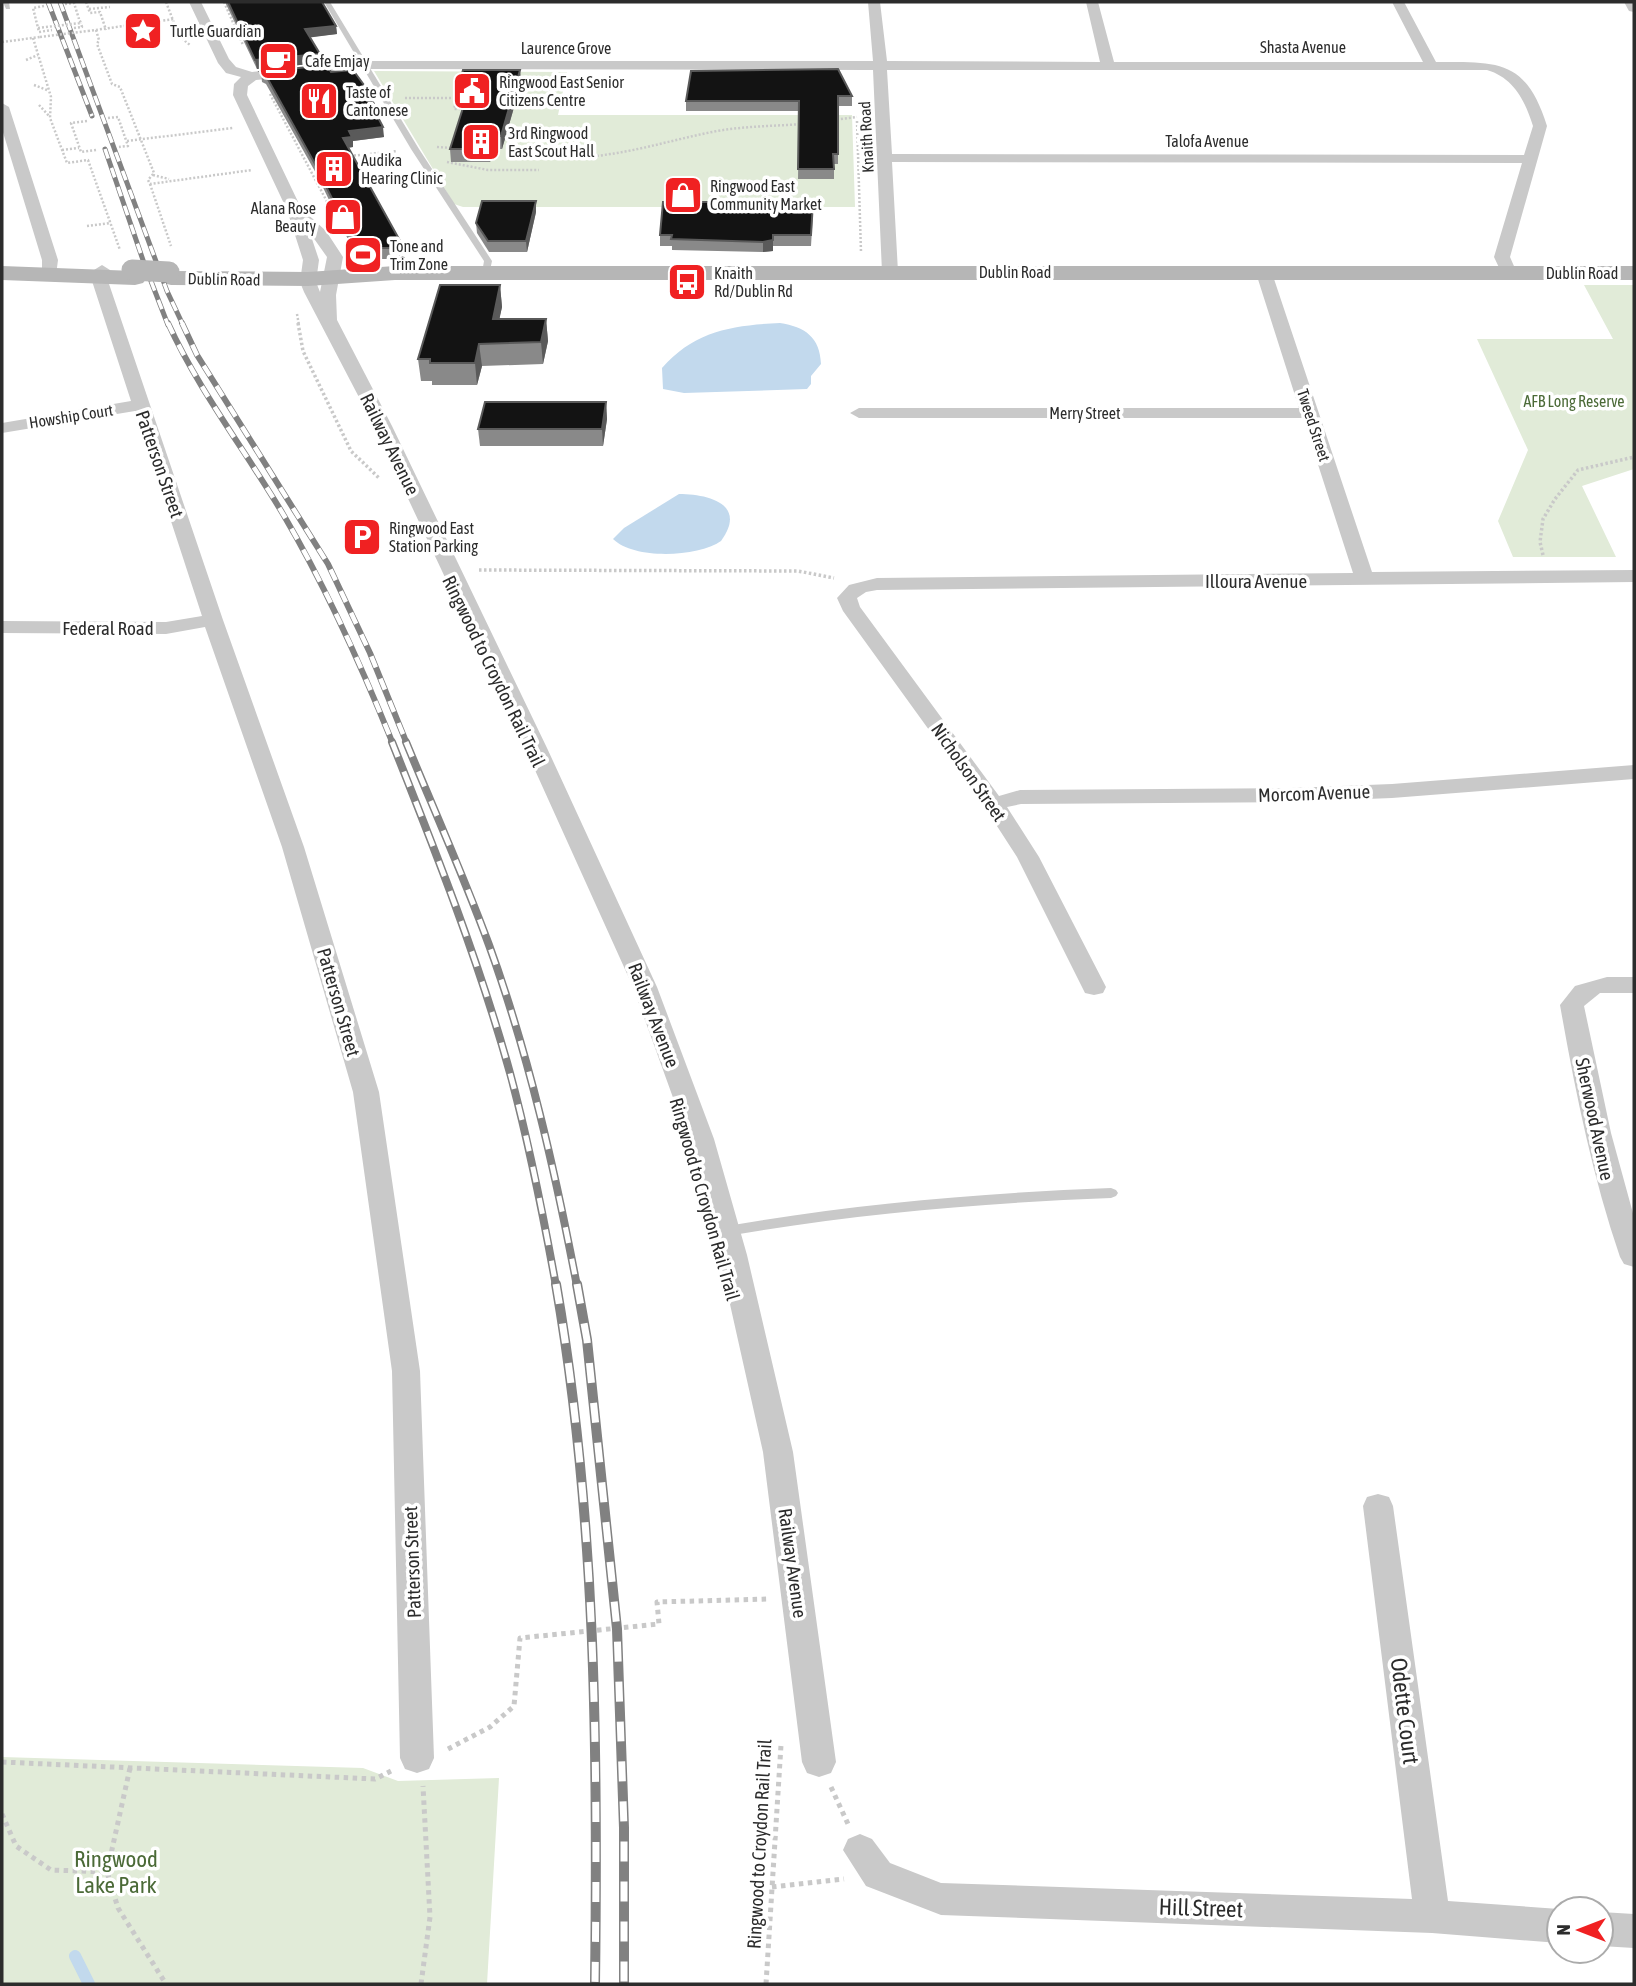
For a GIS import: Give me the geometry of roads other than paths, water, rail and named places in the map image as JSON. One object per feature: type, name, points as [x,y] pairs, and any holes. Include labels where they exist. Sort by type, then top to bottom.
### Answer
[{"type":"main road","name":"Dublin Road","points":[[2,272],[101,274],[130,267],[171,267],[321,274],[1634,273]]},
{"type":"main road","name":"Dublin Road","points":[[171,267],[276,279],[321,274]]},
{"type":"street","points":[[195,2],[228,67],[259,80]]},
{"type":"street","name":"Knaith Road","points":[[874,2],[878,22],[890,272]]},
{"type":"street","points":[[1092,2],[1108,65]]},
{"type":"street","points":[[1398,2],[1432,65]]},
{"type":"street","points":[[1630,2],[1634,8]]},
{"type":"street","name":"Laurence Grove","points":[[259,80],[365,65],[880,65]]},
{"type":"street","name":"Shasta Avenue","points":[[880,65],[1488,66],[1513,75],[1536,112],[1539,126],[1502,257],[1509,273]]},
{"type":"street","name":"Railway Avenue","points":[[259,80],[241,84],[240,95],[295,209],[311,260],[321,274],[328,295],[329,321]]},
{"type":"street","points":[[2,107],[52,272]]},
{"type":"street","name":"Talofa Avenue","points":[[884,158],[1529,159]]},
{"type":"street","name":"Railway Avenue","points":[[295,209],[320,234],[335,257],[321,274],[312,292],[383,426],[531,737],[645,988],[701,1139],[727,1231],[778,1452],[819,1762]]},
{"type":"street","name":"Tweed Street","points":[[1264,273],[1364,577]]},
{"type":"street","name":"Patterson Street","points":[[101,274],[140,405],[293,847],[366,1092],[406,1371],[417,1758]]},
{"type":"street","name":"Howship Court","points":[[2,428],[140,405]]},
{"type":"street","name":"Merry Street","points":[[859,413],[1310,413]]},
{"type":"street","name":"Illoura Avenue","points":[[877,584],[1634,576]]},
{"type":"street","name":"Nicholson Street","points":[[877,584],[859,587],[850,592],[847,598],[850,607],[994,804],[1028,857],[1094,987]]},
{"type":"street","name":"Federal Road","points":[[2,627],[166,628],[213,620]]},
{"type":"street","name":"Morcom Avenue","points":[[994,804],[1020,797],[1291,795],[1392,791],[1634,772]]},
{"type":"street","name":"Sherwood Avenue","points":[[1634,985],[1590,986],[1578,994],[1572,1005],[1593,1123],[1613,1199],[1634,1257]]},
{"type":"street","name":"Odette Court","points":[[1378,1506],[1432,1916]]},
{"type":"street","name":"Hill Street","points":[[869,1863],[941,1899],[1432,1916],[1545,1925]]},
{"type":"street","points":[[1615,1930],[1634,1931]]},
{"type":"lane","points":[[327,2],[415,149],[488,261],[486,273]]},
{"type":"lane","points":[[727,1231],[773,1222],[1010,1196],[1111,1193]]},
{"type":"water","points":[[780,323],[804,331],[818,347],[821,364],[811,376],[811,384],[807,389],[684,393],[663,389],[662,368],[687,346],[701,338],[730,328]]},
{"type":"water","points":[[679,494],[712,499],[727,510],[730,518],[721,541],[697,550],[666,554],[636,550],[613,539],[624,528]]},
{"type":"waterway","points":[[75,1956],[89,1984]]},
{"type":"railway","points":[[48,2],[92,116]]},
{"type":"railway","points":[[60,2],[167,291],[183,325]]},
{"type":"railway","points":[[105,149],[168,325]]},
{"type":"railway","points":[[168,323],[194,373],[283,514],[314,570],[393,744]]},
{"type":"railway","points":[[182,323],[197,355],[328,564],[370,653],[407,744]]},
{"type":"railway","points":[[392,742],[456,906],[498,1031],[517,1099],[556,1286]]},
{"type":"railway","points":[[406,742],[489,945],[517,1029],[540,1114],[577,1286]]},
{"type":"railway","points":[[556,1284],[579,1458],[592,1633],[596,1808],[595,1984]]},
{"type":"railway","points":[[577,1284],[587,1340],[617,1629],[624,1828],[624,1984]]},
{"type":"place","name":"Turtle Guardian","points":[[143,31]]},
{"type":"place","name":"Cafe Emjay","points":[[278,61]]},
{"type":"place","name":"Ringwood East Senior Citizens Centre","points":[[472,91]]},
{"type":"place","name":"Taste of Cantonese","points":[[319,101]]},
{"type":"place","name":"3rd Ringwood East Scout Hall","points":[[481,142]]},
{"type":"place","name":"Audika Hearing Clinic","points":[[334,169]]},
{"type":"place","name":"Ringwood East Community Market","points":[[683,195]]},
{"type":"place","name":"Alana Rose Beauty","points":[[343,217]]},
{"type":"place","name":"Tone and Trim Zone","points":[[363,255]]},
{"type":"place","name":"Knaith Rd/Dublin Rd","points":[[687,282]]},
{"type":"place","name":"Ringwood East Station Parking","points":[[362,537]]},
{"type":"park label","name":"AFB Long Reserve","points":[[1574,401]]},
{"type":"park label","name":"Ringwood Lake Park","points":[[116,1872]]}]
